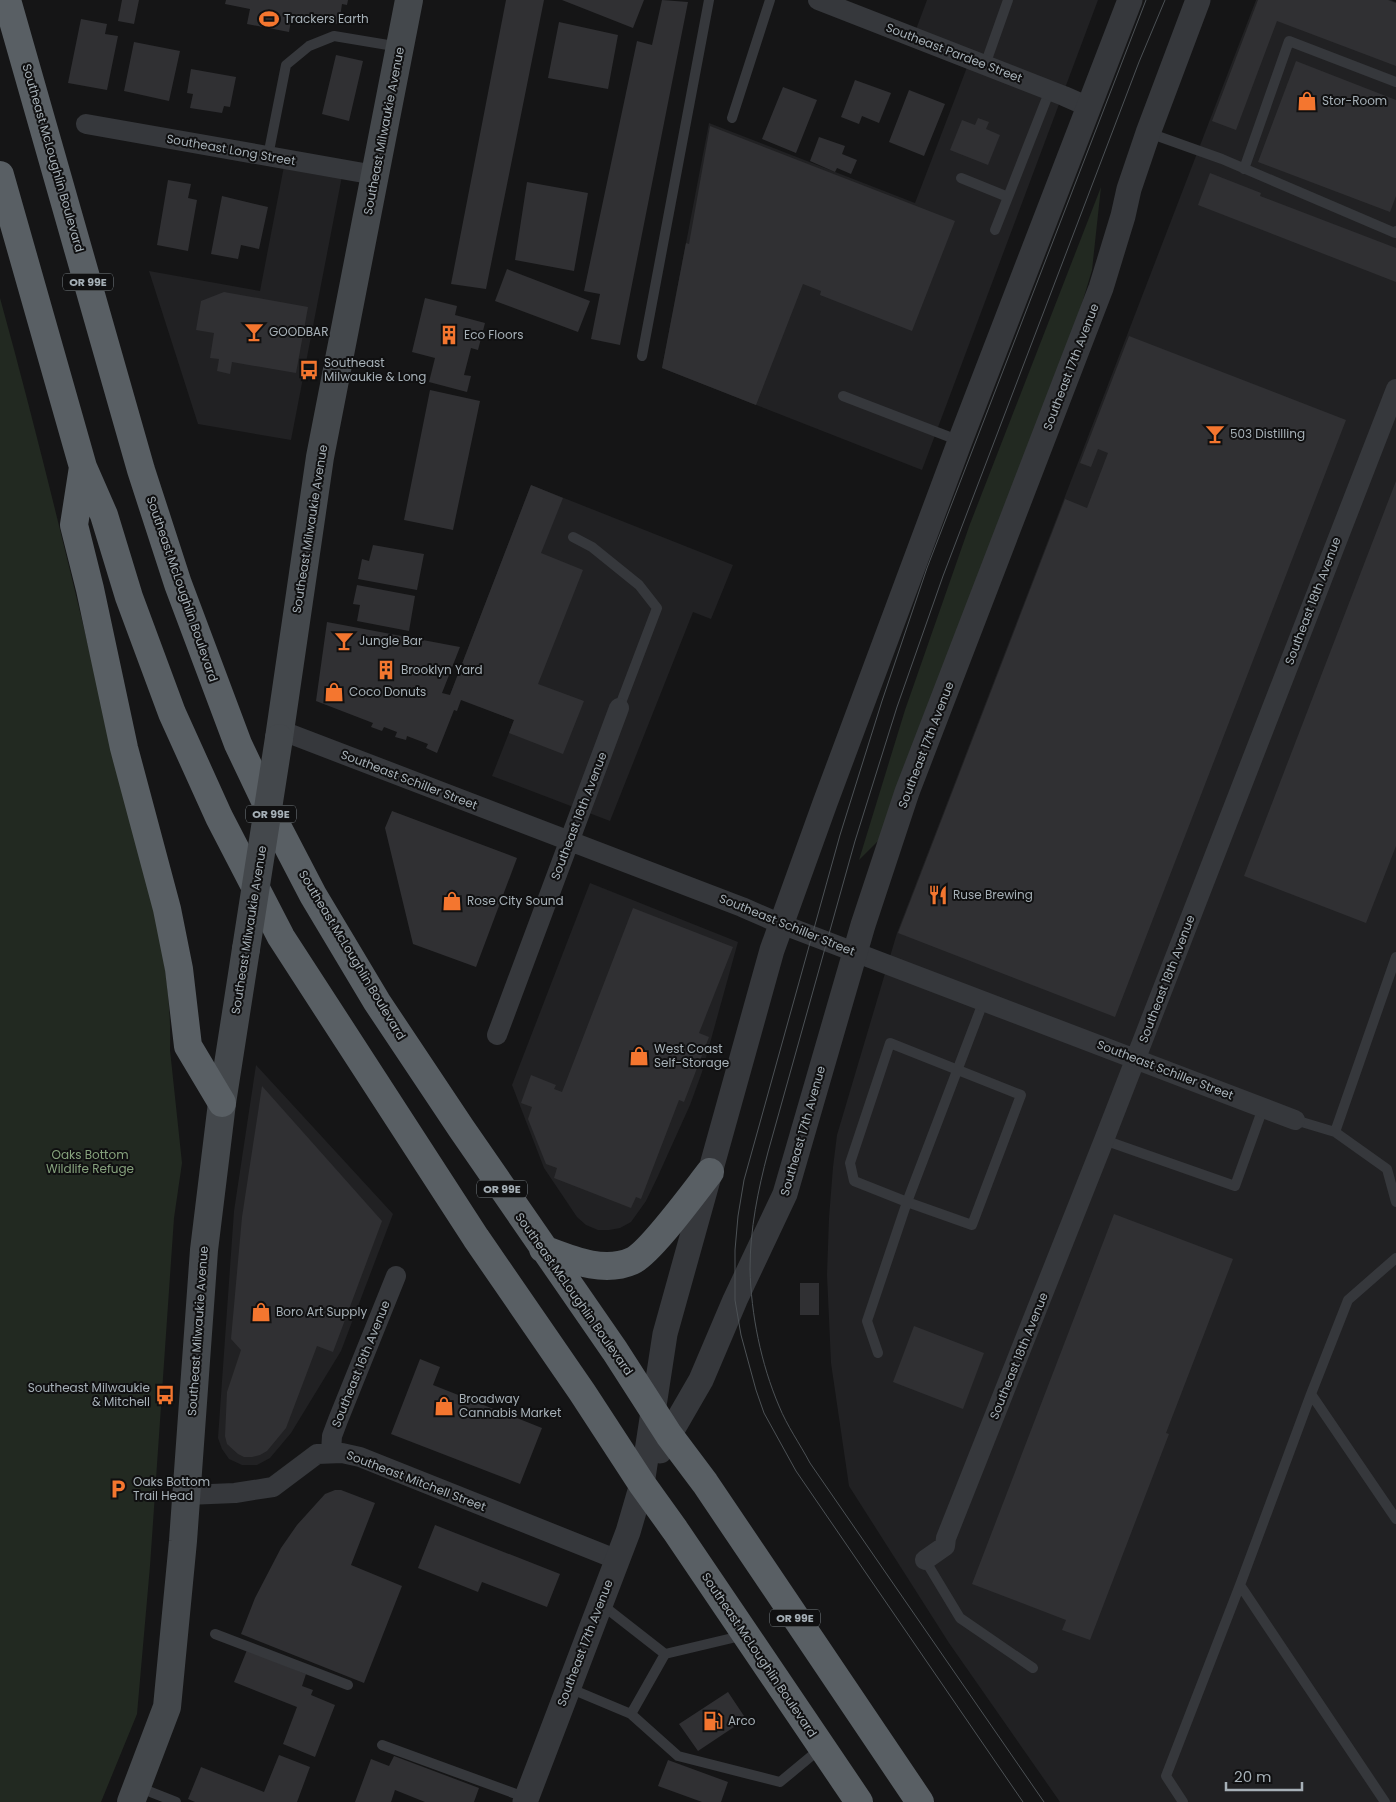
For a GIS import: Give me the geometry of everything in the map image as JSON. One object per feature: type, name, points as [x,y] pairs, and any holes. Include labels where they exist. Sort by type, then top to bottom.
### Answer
[{"type":"highway","name":"Southeast McLoughlin Boulevard","points":[[7,0],[141,470],[178,584],[238,744],[275,822],[309,886],[372,994],[543,1249],[615,1351],[669,1435],[705,1483],[920,1802]]},
{"type":"highway","name":"Southeast McLoughlin Boulevard","points":[[0,175],[83,466],[104,515],[129,597],[172,713],[219,817],[281,937],[476,1238],[859,1802]]},
{"type":"highway","points":[[83,466],[74,525],[90,589],[124,748],[167,909],[179,969],[188,1046],[222,1103]]},
{"type":"highway","points":[[543,1249],[584,1264],[611,1266],[632,1261],[646,1251],[710,1172]]},
{"type":"main road","name":"Southeast Milwaukie Avenue","points":[[134,1794],[167,1707],[187,1495],[204,1250],[222,1103],[320,457],[409,0]]},
{"type":"street","name":"Southeast Pardee Street","points":[[818,0],[985,64],[1089,107]]},
{"type":"street","name":"Southeast 17th Avenue","points":[[530,1801],[568,1687],[628,1532],[642,1484],[665,1334],[772,950],[960,441],[1126,15],[1130,0]]},
{"type":"street","name":"Southeast 17th Avenue","points":[[642,1484],[701,1380],[785,1194],[855,952],[907,792],[1101,288],[1123,216],[1129,189],[1198,0]]},
{"type":"street","name":"Southeast Long Street","points":[[86,124],[375,175]]},
{"type":"street","name":"Southeast 18th Avenue","points":[[925,1560],[945,1546],[946,1538],[1136,1059],[1396,389]]},
{"type":"street","name":"Southeast 16th Avenue","points":[[496,1035],[619,708]]},
{"type":"street","name":"Southeast Schiller Street","points":[[279,734],[569,841],[1295,1120]]},
{"type":"street","name":"Southeast 16th Avenue","points":[[331,1452],[332,1436],[396,1276]]},
{"type":"street","name":"Southeast Mitchell Street","points":[[187,1495],[235,1493],[273,1487],[318,1454],[342,1453],[360,1457],[618,1560]]},
{"type":"lane","points":[[642,356],[709,0]]},
{"type":"lane","points":[[732,118],[770,0]]},
{"type":"lane","points":[[985,64],[1008,0]]},
{"type":"lane","points":[[268,156],[286,66],[309,46],[334,36],[400,46]]},
{"type":"lane","points":[[1244,169],[1289,42],[1396,82]]},
{"type":"lane","points":[[995,230],[1050,90]]},
{"type":"lane","points":[[1148,133],[1244,169],[1396,233]]},
{"type":"lane","points":[[960,178],[1008,198]]},
{"type":"lane","points":[[843,396],[960,441]]},
{"type":"lane","points":[[573,537],[592,547],[639,585],[657,608],[619,708]]},
{"type":"lane","points":[[1335,1132],[1396,957]]},
{"type":"lane","points":[[878,1353],[867,1321],[907,1202],[984,1000]]},
{"type":"lane","points":[[890,1043],[1021,1095],[972,1225],[907,1202],[854,1181],[850,1163],[890,1043]]},
{"type":"lane","points":[[1104,1140],[1235,1186],[1264,1108]]},
{"type":"lane","points":[[1295,1120],[1335,1132],[1387,1169],[1396,1202]]},
{"type":"lane","points":[[1183,1802],[1166,1776],[1311,1394],[1348,1300],[1396,1258]]},
{"type":"lane","points":[[1311,1394],[1396,1519]]},
{"type":"lane","points":[[925,1560],[960,1618],[1033,1668]]},
{"type":"lane","points":[[1240,1585],[1385,1802]]},
{"type":"lane","points":[[600,1603],[665,1654]]},
{"type":"lane","points":[[215,1634],[348,1685]]},
{"type":"lane","points":[[631,1714],[665,1654],[746,1635]]},
{"type":"lane","points":[[568,1687],[631,1714],[678,1756],[780,1782],[822,1748]]},
{"type":"lane","points":[[382,1745],[530,1801]]},
{"type":"lane","points":[[134,1794],[176,1802]]},
{"type":"shaded area","points":[[927,0],[1098,0],[922,470],[662,368],[709,123],[915,203],[969,62],[912,40]]},
{"type":"shaded area","points":[[1256,0],[1391,0],[1396,2],[1396,1802],[1060,1802],[949,1643],[849,1486],[831,1363],[827,1275],[833,1167],[837,1135],[897,933]]},
{"type":"shaded area","points":[[285,161],[343,171],[291,440],[198,424],[149,271],[260,291]]},
{"type":"shaded area","points":[[531,485],[733,565],[711,619],[693,612],[610,821],[492,776],[514,720],[450,695]]},
{"type":"shaded area","name":"West Coast Self-Storage","points":[[590,883],[738,942],[702,1072],[690,1105],[646,1201],[631,1222],[620,1228],[609,1230],[598,1230],[586,1225],[577,1217],[544,1168],[512,1085]]},
{"type":"shaded area","points":[[256,1065],[393,1214],[341,1351],[291,1433],[270,1458],[257,1465],[242,1465],[229,1459],[222,1449],[218,1438],[234,1211]]},
{"type":"green space","points":[[1101,187],[1092,270],[1066,357],[879,840],[859,860],[905,710],[970,524]]},
{"type":"green space","name":"Oaks Bottom Wildlife Refuge","points":[[0,298],[153,902],[166,976],[170,1050],[182,1163],[174,1218],[150,1566],[137,1714],[101,1802],[0,1802]]},
{"type":"building","points":[[122,0],[139,0],[134,24],[118,21]]},
{"type":"building","name":"Trackers Earth","points":[[226,0],[348,0],[347,5],[342,4],[339,24],[292,15],[289,32],[247,24],[250,9],[225,4]]},
{"type":"building","points":[[506,0],[544,0],[486,289],[451,284]]},
{"type":"building","points":[[562,0],[644,0],[633,28]]},
{"type":"building","points":[[662,0],[688,2],[620,345],[591,339],[600,294],[584,291],[637,41],[652,45]]},
{"type":"building","points":[[1258,0],[1388,0],[1396,3],[1396,66],[1277,21],[1236,130],[1212,121]]},
{"type":"building","points":[[81,19],[107,24],[105,34],[118,36],[107,90],[68,83]]},
{"type":"building","points":[[559,22],[618,35],[608,89],[548,78]]},
{"type":"building","points":[[134,42],[180,51],[169,101],[124,91]]},
{"type":"building","points":[[336,55],[363,61],[349,121],[322,114]]},
{"type":"building","points":[[1296,61],[1396,100],[1396,196],[1390,212],[1258,162]]},
{"type":"building","points":[[191,69],[236,77],[230,107],[224,106],[222,113],[190,108],[193,94],[187,93]]},
{"type":"building","points":[[855,80],[891,93],[879,123],[862,116],[859,124],[841,117]]},
{"type":"building","points":[[783,87],[817,100],[796,153],[762,139]]},
{"type":"building","points":[[909,90],[945,104],[924,156],[889,142]]},
{"type":"building","points":[[978,118],[989,122],[986,129],[1000,135],[988,165],[950,150],[962,120],[975,125]]},
{"type":"building","points":[[710,126],[955,221],[912,331],[820,295],[821,291],[803,284],[756,405],[662,368],[686,243],[689,244]]},
{"type":"building","points":[[819,137],[845,146],[842,154],[857,160],[851,174],[837,168],[835,172],[810,161]]},
{"type":"building","points":[[1210,173],[1261,193],[1260,196],[1396,248],[1396,282],[1198,205]]},
{"type":"building","points":[[168,180],[191,184],[188,198],[197,200],[188,251],[157,245]]},
{"type":"building","points":[[527,182],[588,193],[574,271],[515,260]]},
{"type":"building","points":[[222,196],[268,207],[259,249],[241,245],[238,259],[211,254]]},
{"type":"building","points":[[507,269],[590,301],[578,332],[495,301]]},
{"type":"building","name":"GOODBAR","points":[[224,292],[308,307],[296,373],[232,362],[230,374],[217,371],[219,359],[210,358],[214,333],[196,330],[201,301]]},
{"type":"building","name":"Eco Floors","points":[[425,298],[457,306],[455,315],[485,323],[478,350],[471,348],[464,375],[471,376],[467,392],[429,382],[435,358],[412,352]]},
{"type":"building","points":[[1129,336],[1346,420],[1115,1017],[898,933],[1065,499],[1087,508],[1108,453],[1098,449],[1091,467],[1080,463]]},
{"type":"building","points":[[430,390],[480,401],[453,530],[404,520]]},
{"type":"building","points":[[1396,481],[1396,846],[1366,923],[1244,876]]},
{"type":"building","points":[[531,485],[563,498],[541,553],[583,570],[538,684],[584,701],[563,754],[509,733],[514,720],[461,700],[457,711],[454,710],[437,753],[426,748],[428,744],[407,736],[406,740],[395,737],[397,732],[384,727],[382,731],[371,727],[373,723],[316,701],[327,622],[460,647],[442,693],[450,695]]},
{"type":"building","points":[[373,545],[424,554],[417,590],[358,579],[362,559],[369,561]]},
{"type":"building","points":[[357,585],[415,596],[409,631],[357,621],[360,605],[353,604]]},
{"type":"building","name":"Rose City Sound","points":[[392,811],[517,858],[476,967],[413,944],[385,828]]},
{"type":"building","name":"West Coast Self-Storage","points":[[633,908],[733,947],[699,1033],[709,1037],[684,1102],[679,1100],[641,1199],[636,1197],[631,1208],[554,1178],[557,1168],[546,1164],[528,1119],[532,1107],[521,1103],[531,1075],[556,1085],[554,1089],[562,1092]]},
{"type":"building","points":[[262,1086],[382,1221],[333,1352],[317,1346],[286,1428],[267,1451],[260,1455],[244,1457],[227,1444],[225,1436],[227,1392],[241,1350],[231,1339],[242,1217]]},
{"type":"building","points":[[1114,1214],[1233,1259],[1166,1433],[1169,1434],[1090,1640],[1062,1630],[1066,1620],[972,1584]]},
{"type":"building","points":[[800,1283],[819,1283],[819,1315],[800,1315]]},
{"type":"building","points":[[914,1326],[984,1353],[963,1409],[893,1382]]},
{"type":"building","name":"Broadway Cannabis Market","points":[[420,1359],[440,1367],[433,1385],[542,1428],[520,1484],[391,1434]]},
{"type":"building","points":[[341,1490],[375,1503],[351,1565],[402,1586],[364,1683],[241,1634],[255,1598],[281,1548],[297,1525],[325,1494]]},
{"type":"building","points":[[435,1525],[560,1574],[547,1607],[482,1582],[478,1592],[418,1568]]},
{"type":"building","points":[[247,1650],[306,1674],[302,1686],[313,1690],[311,1695],[335,1705],[315,1757],[283,1744],[297,1707],[234,1682]]},
{"type":"building","name":"Arco","points":[[728,1692],[746,1719],[698,1751],[679,1724]]},
{"type":"building","points":[[279,1755],[310,1767],[297,1802],[195,1802],[188,1799],[201,1767],[264,1792]]},
{"type":"building","points":[[394,1756],[479,1788],[474,1802],[425,1802],[395,1790],[391,1802],[355,1802],[371,1759],[389,1766]]},
{"type":"building","points":[[668,1760],[728,1782],[721,1802],[702,1802],[658,1786]]},
{"type":"tram line","points":[[1023,1802],[796,1471],[764,1413],[741,1335],[735,1300],[735,1250],[744,1180],[840,835],[882,701],[927,568],[1146,0]]},
{"type":"tram line","points":[[1044,1802],[810,1463],[786,1421],[767,1373],[758,1339],[752,1303],[751,1239],[755,1210],[768,1152],[855,841],[897,707],[943,576],[1139,62],[1165,0]]},
{"type":"place","name":"Trackers Earth","points":[[269,19]]},
{"type":"place","name":"Stor-Room","points":[[1307,101]]},
{"type":"place","name":"GOODBAR","points":[[254,332]]},
{"type":"place","name":"Eco Floors","points":[[449,335]]},
{"type":"place","name":"Southeast Milwaukie & Long","points":[[309,370]]},
{"type":"place","name":"503 Distilling","points":[[1215,434]]},
{"type":"place","name":"Jungle Bar","points":[[344,641]]},
{"type":"place","name":"Brooklyn Yard","points":[[386,670]]},
{"type":"place","name":"Coco Donuts","points":[[334,692]]},
{"type":"place","name":"Ruse Brewing","points":[[938,895]]},
{"type":"place","name":"Rose City Sound","points":[[452,901]]},
{"type":"place","name":"West Coast Self-Storage","points":[[639,1056]]},
{"type":"place","name":"Boro Art Supply","points":[[261,1312]]},
{"type":"place","name":"Southeast Milwaukie & Mitchell","points":[[165,1395]]},
{"type":"place","name":"Broadway Cannabis Market","points":[[444,1406]]},
{"type":"place","name":"Oaks Bottom Trail Head","points":[[118,1489]]},
{"type":"place","name":"Arco","points":[[713,1721]]}]
